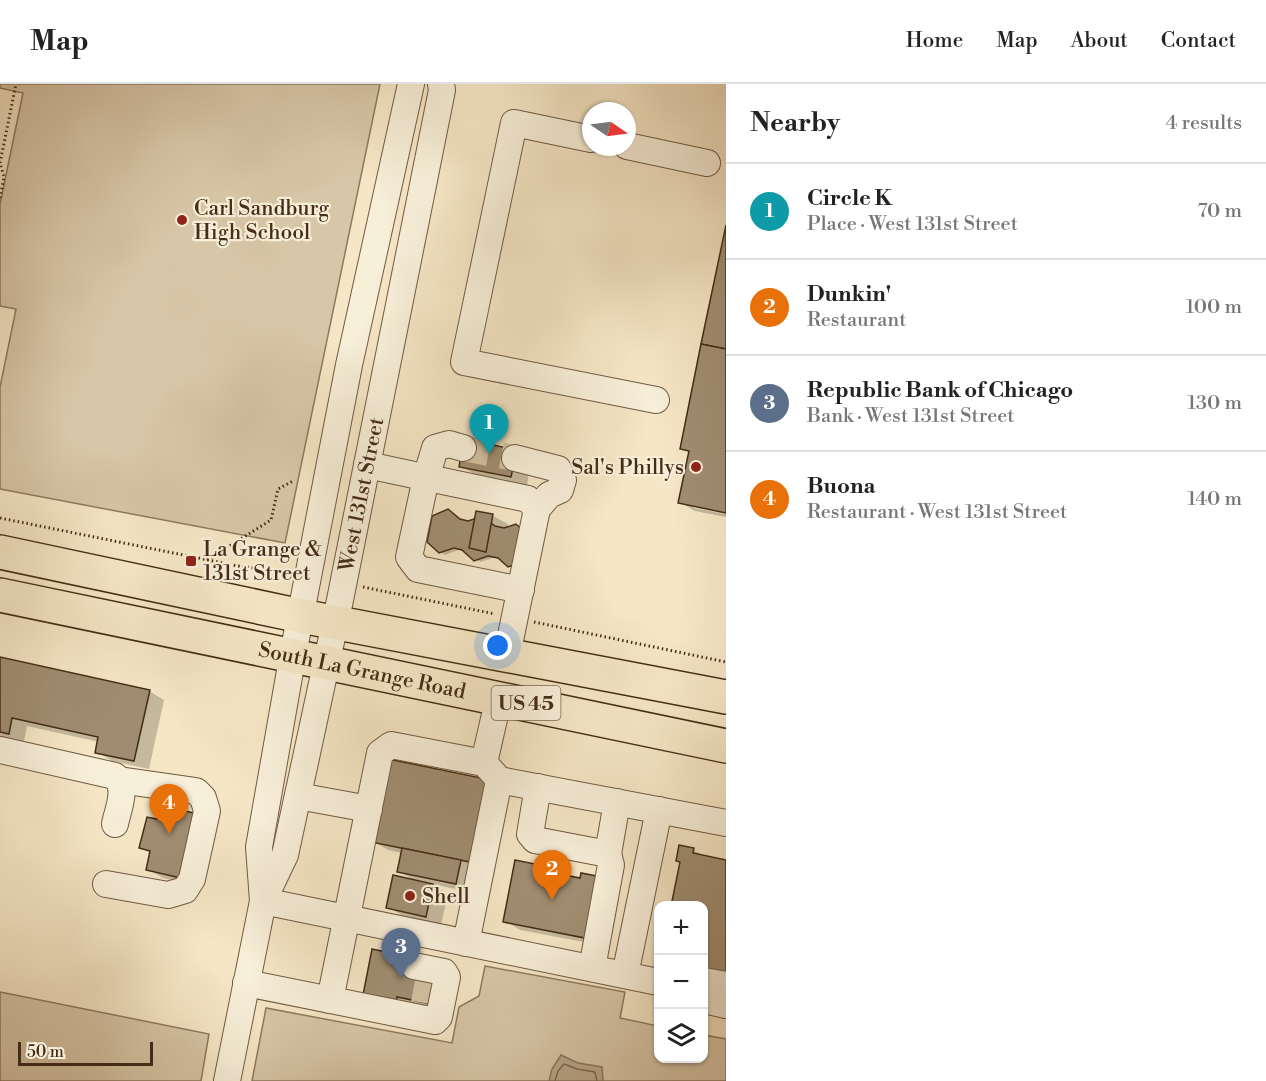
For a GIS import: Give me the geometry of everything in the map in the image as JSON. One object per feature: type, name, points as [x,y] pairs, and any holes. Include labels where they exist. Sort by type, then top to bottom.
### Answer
[{"type":"highway","name":"South La Grange Road","points":[[0,552],[301,616],[726,697]]},
{"type":"highway","name":"South La Grange Road","points":[[0,595],[293,654],[726,746]]},
{"type":"street","name":"West 131st Street","points":[[263,901],[259,847],[293,654],[350,365],[411,84]]},
{"type":"street","name":"West 131st Street","points":[[227,1081],[263,901],[285,855],[327,662],[407,267],[441,84]]},
{"type":"street","points":[[582,137],[514,123],[464,362],[656,400]]},
{"type":"street","points":[[636,148],[707,163]]},
{"type":"street","points":[[463,448],[449,444],[435,448],[409,557],[418,569],[521,590]]},
{"type":"street","points":[[507,655],[537,508],[549,495],[560,490],[563,480],[558,469],[515,458]]},
{"type":"street","points":[[367,465],[528,499],[537,508]]},
{"type":"street","points":[[466,942],[492,771],[499,697]]},
{"type":"street","points":[[330,1000],[381,753],[391,744],[492,771],[538,787],[726,824]]},
{"type":"street","points":[[0,750],[111,774],[119,780],[196,791],[203,798],[207,811],[192,879],[185,891],[168,895],[106,884]]},
{"type":"street","points":[[115,824],[122,792],[119,780]]},
{"type":"street","points":[[538,787],[530,834],[535,840],[608,854]]},
{"type":"street","points":[[298,796],[369,809]]},
{"type":"street","points":[[592,968],[611,865],[608,854],[617,802]]},
{"type":"street","points":[[625,975],[659,810]]},
{"type":"street","points":[[263,901],[654,981]]},
{"type":"street","points":[[246,983],[330,1000],[413,1009],[435,1021],[439,1017],[447,977],[444,972],[421,971],[421,933]]},
{"type":"street","points":[[708,982],[726,985]]},
{"type":"street","points":[[708,1001],[726,1005]]},
{"type":"path","points":[[0,198],[4,177],[0,163],[16,84]]},
{"type":"path","points":[[207,560],[271,520],[278,489],[293,481]]},
{"type":"path","points":[[0,518],[238,566],[261,567]]},
{"type":"path","points":[[380,591],[726,662]]},
{"type":"shaded area","name":"Carl Sandburg High School","points":[[0,84],[380,84],[285,543],[0,489],[0,387],[16,309],[0,306],[0,204],[23,93],[0,88]]},
{"type":"shaded area","points":[[485,966],[625,992],[620,1018],[654,1025],[654,1063],[708,1063],[708,1036],[726,1039],[726,1081],[252,1081],[266,1008],[452,1043],[459,1007],[479,996]]},
{"type":"shaded area","points":[[0,992],[209,1034],[201,1081],[0,1081]]},
{"type":"water","points":[[561,1055],[578,1063],[602,1067],[603,1081],[549,1081],[552,1069]]},
{"type":"building","points":[[726,225],[726,349],[701,344]]},
{"type":"building","points":[[701,344],[726,349],[726,513],[678,503],[689,451],[680,449]]},
{"type":"building","points":[[464,439],[517,450],[511,477],[459,467]]},
{"type":"building","points":[[448,509],[460,519],[468,521],[483,516],[495,526],[504,528],[516,524],[528,535],[522,562],[508,567],[498,558],[488,556],[474,561],[462,550],[454,548],[439,553],[427,542],[432,516]]},
{"type":"building","points":[[476,511],[493,514],[486,552],[469,548]]},
{"type":"building","points":[[0,657],[150,690],[134,761],[95,753],[98,737],[12,718],[9,734],[0,732]]},
{"type":"building","name":"Shell","points":[[388,759],[491,780],[475,863],[371,842]]},
{"type":"building","points":[[161,802],[169,804],[168,807],[194,813],[185,879],[146,870],[150,851],[139,848],[147,817],[157,819]]},
{"type":"building","points":[[679,845],[694,848],[693,853],[726,860],[726,990],[708,974],[708,901],[672,901],[680,862],[676,861]]},
{"type":"building","name":"Shell","points":[[402,848],[461,860],[456,884],[397,872]]},
{"type":"building","points":[[515,860],[535,864],[535,869],[580,878],[581,873],[602,877],[590,939],[503,922]]},
{"type":"building","name":"Shell","points":[[393,875],[433,884],[426,917],[386,908]]},
{"type":"building","points":[[372,949],[406,956],[403,971],[442,979],[436,1005],[397,997],[396,1002],[363,995]]},
{"type":"tunnel","points":[[463,448],[515,458]]},
{"type":"tunnel","points":[[424,1003],[429,976]]},
{"type":"place","name":"Carl Sandburg High School","points":[[182,220]]},
{"type":"place","name":"Circle K","points":[[489,454]]},
{"type":"place","name":"Sal's Phillys","points":[[696,467]]},
{"type":"place","name":"La Grange & 131st Street","points":[[191,561]]},
{"type":"place","name":"Buona","points":[[169,834]]},
{"type":"place","name":"Shell","points":[[410,896]]},
{"type":"place","name":"Dunkin'","points":[[552,900]]},
{"type":"place","name":"Republic Bank of Chicago","points":[[401,978]]}]
